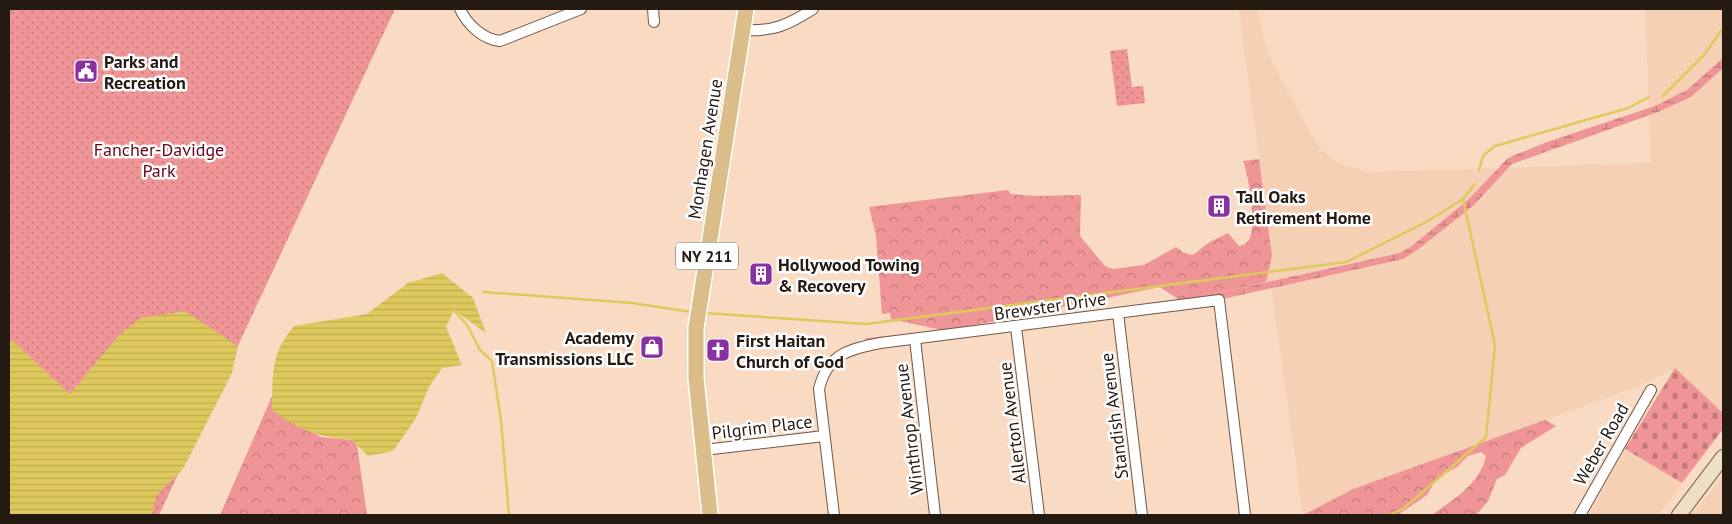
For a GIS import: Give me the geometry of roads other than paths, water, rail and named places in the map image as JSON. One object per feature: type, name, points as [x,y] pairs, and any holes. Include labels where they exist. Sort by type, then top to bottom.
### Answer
[{"type":"main road","name":"Monhagen Avenue","points":[[710,510],[696,378],[696,328],[746,9]]},
{"type":"street","points":[[460,9],[464,18],[478,32],[492,40],[500,41],[581,9]]},
{"type":"street","points":[[653,9],[654,22]]},
{"type":"street","points":[[743,30],[770,30],[784,26],[813,9]]},
{"type":"street","name":"Brewster Drive","points":[[834,515],[819,389],[822,376],[834,360],[860,347],[1219,300],[1245,515]]},
{"type":"street","name":"Standish Avenue","points":[[1118,313],[1142,515]]},
{"type":"street","name":"Allerton Avenue","points":[[1016,327],[1039,515]]},
{"type":"street","name":"Winthrop Avenue","points":[[915,339],[935,515]]},
{"type":"street","name":"Weber Road","points":[[1580,515],[1651,390]]},
{"type":"street","name":"Pilgrim Place","points":[[704,450],[824,436]]},
{"type":"street","points":[[1679,515],[1723,457]]},
{"type":"waterway","points":[[1663,96],[1704,55],[1723,28]]},
{"type":"waterway","points":[[1479,170],[1483,156],[1495,146],[1628,108],[1649,97]]},
{"type":"waterway","points":[[705,313],[866,324],[1346,262],[1428,221],[1463,199],[1475,184]]},
{"type":"waterway","points":[[1389,515],[1403,509],[1486,437],[1495,345],[1463,199]]},
{"type":"waterway","points":[[483,292],[632,303],[691,312]]},
{"type":"waterway","points":[[454,310],[467,325],[480,350],[492,361],[501,421],[509,515]]},
{"type":"place","name":"Parks and Recreation","points":[[86,71]]},
{"type":"place","name":"Tall Oaks Retirement Home","points":[[1219,206]]},
{"type":"place","name":"Hollywood Towing & Recovery","points":[[761,274]]},
{"type":"place","name":"Academy Transmissions LLC","points":[[652,347]]},
{"type":"place","name":"First Haitan Church of God","points":[[718,350]]},
{"type":"park label","name":"Fancher-Davidge Park","points":[[159,159]]}]
